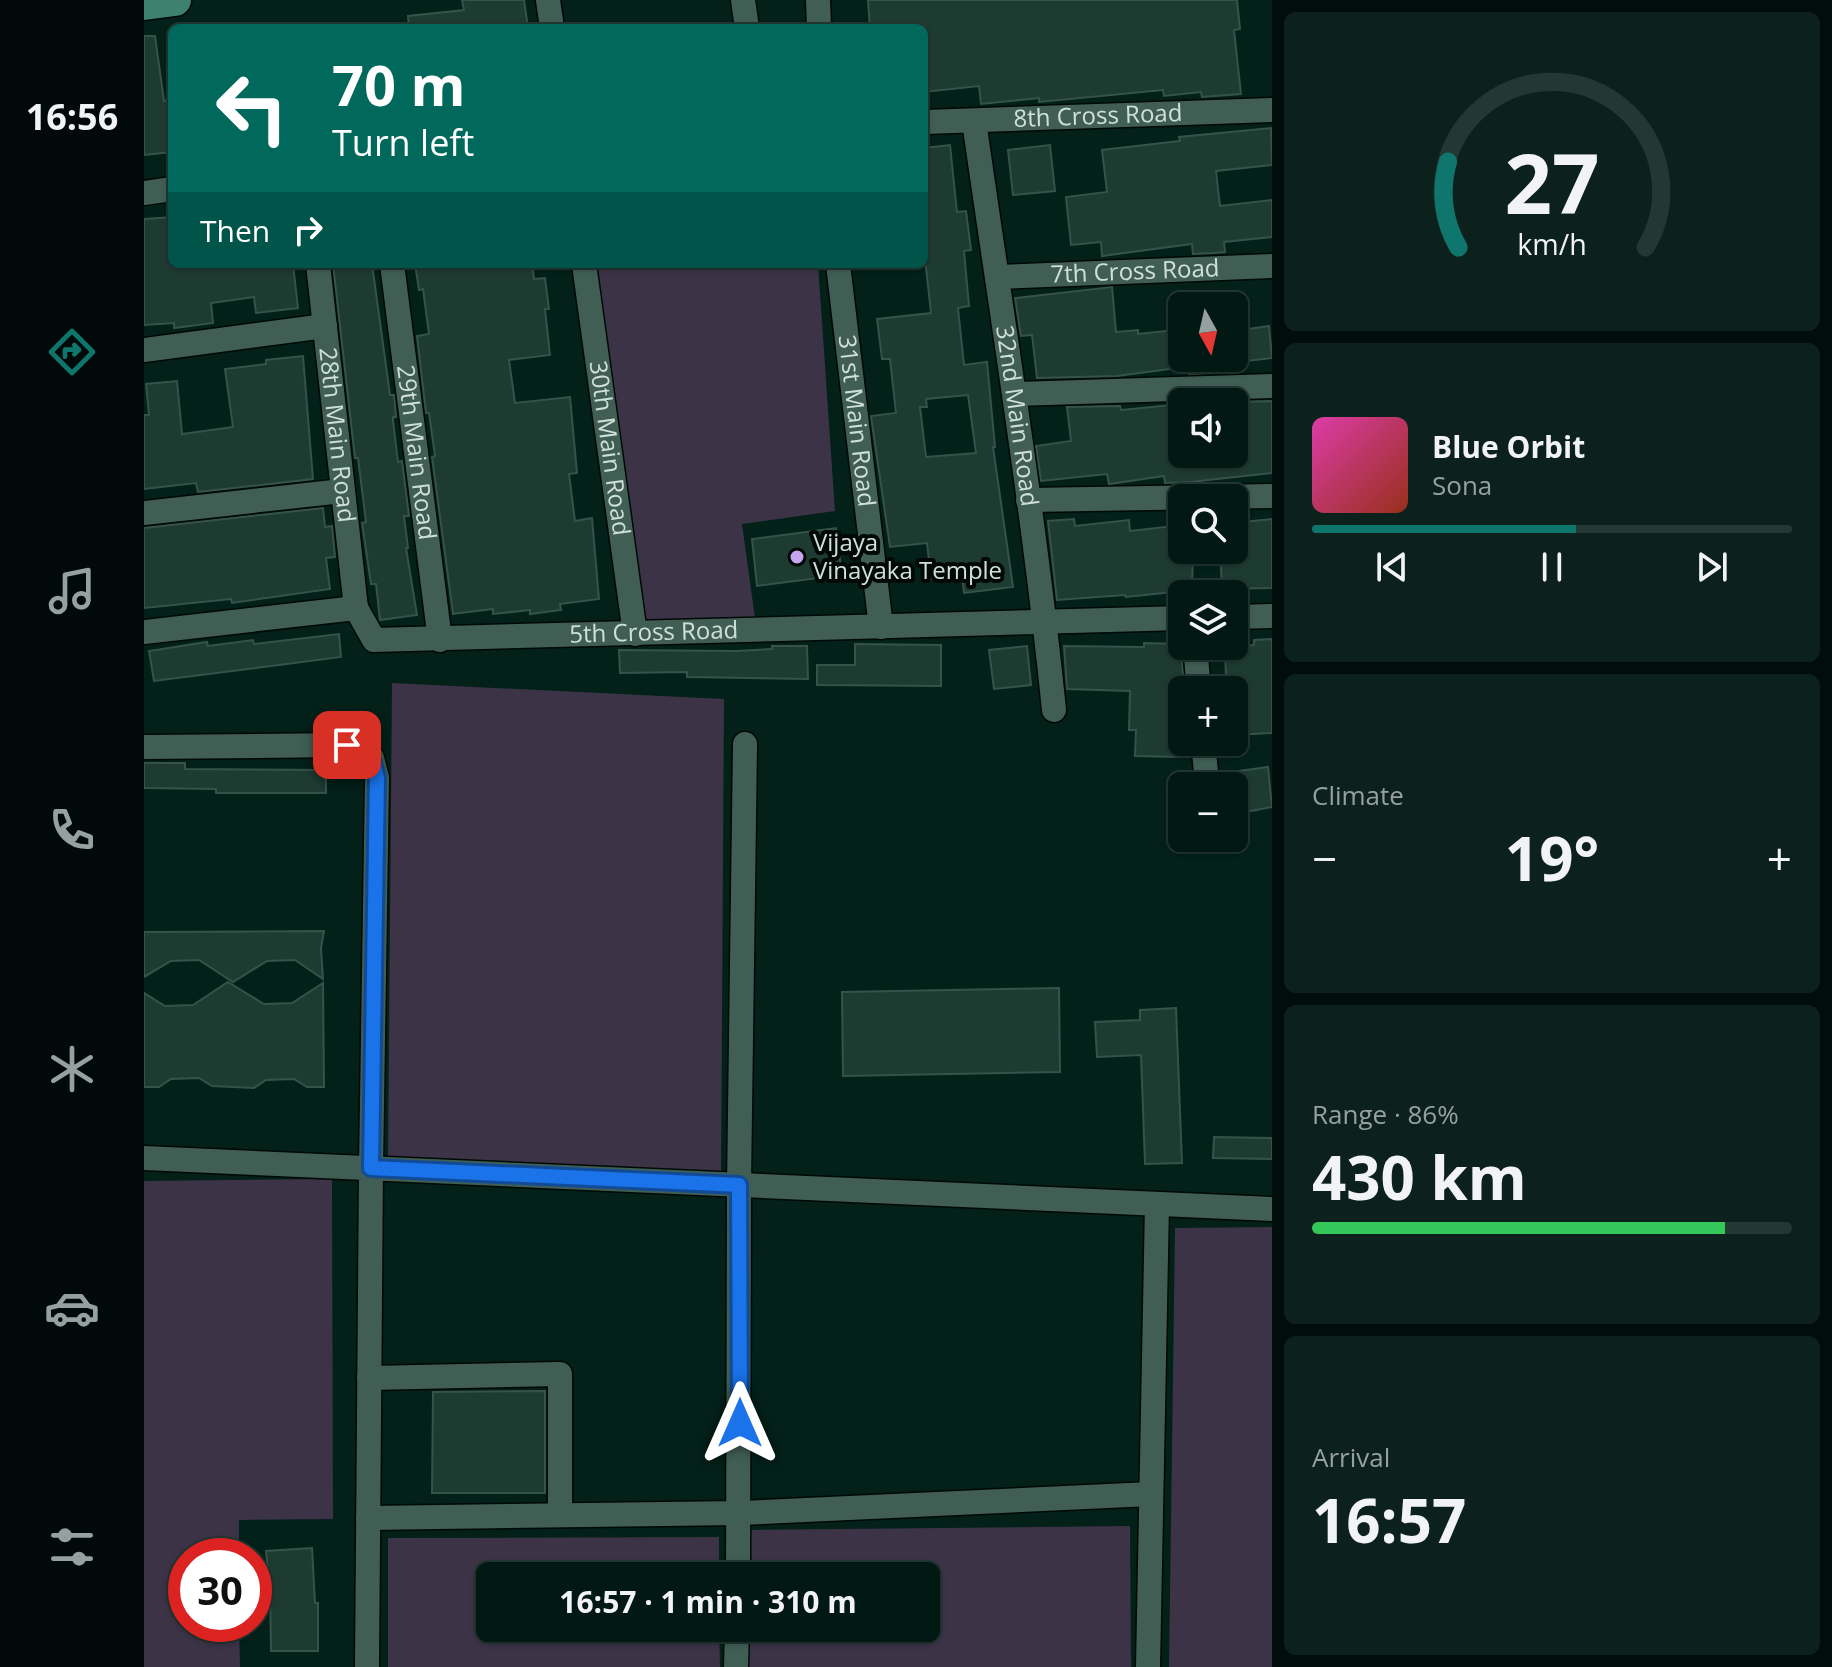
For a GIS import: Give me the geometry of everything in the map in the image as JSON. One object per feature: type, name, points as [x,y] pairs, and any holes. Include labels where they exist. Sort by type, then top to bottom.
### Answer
[{"type":"main road","points":[[144,4],[175,0]]},
{"type":"street","points":[[548,0],[551,24]]},
{"type":"street","points":[[743,0],[746,24]]},
{"type":"street","points":[[818,0],[819,24]]},
{"type":"street","name":"8th Cross Road","points":[[928,122],[1272,110]]},
{"type":"street","name":"32nd Main Road","points":[[974,121],[1015,394],[1054,710]]},
{"type":"street","points":[[144,193],[168,190]]},
{"type":"street","name":"7th Cross Road","points":[[997,277],[1272,266]]},
{"type":"street","name":"28th Main Road","points":[[318,268],[356,608]]},
{"type":"street","name":"29th Main Road","points":[[393,268],[440,640]]},
{"type":"street","name":"30th Main Road","points":[[585,268],[635,634]]},
{"type":"street","name":"31st Main Road","points":[[838,268],[881,627]]},
{"type":"street","points":[[144,350],[325,326]]},
{"type":"street","points":[[1015,394],[1272,386]]},
{"type":"street","points":[[144,513],[342,491]]},
{"type":"street","points":[[1028,500],[1272,496]]},
{"type":"street","points":[[144,632],[356,608]]},
{"type":"street","name":"5th Cross Road","points":[[356,608],[374,640],[1168,618]]},
{"type":"street","points":[[1248,617],[1272,616]]},
{"type":"street","points":[[738,1562],[739,1185],[745,744]]},
{"type":"street","points":[[144,747],[347,745],[366,750],[372,758],[377,778],[367,1667]]},
{"type":"street","points":[[144,1158],[1272,1209]]},
{"type":"street","points":[[1148,1667],[1157,1204]]},
{"type":"street","points":[[369,1378],[560,1374],[560,1515]]},
{"type":"street","points":[[368,1518],[740,1513],[1151,1494]]},
{"type":"street","points":[[736,1667],[737,1642]]},
{"type":"shaded area","points":[[818,268],[835,511],[742,524],[755,618],[641,621],[594,270]]},
{"type":"shaded area","points":[[392,683],[724,699],[721,1177],[388,1163]]},
{"type":"shaded area","points":[[332,1179],[333,1519],[239,1520],[239,1538],[168,1538],[168,1642],[239,1642],[240,1667],[144,1667],[144,1181]]},
{"type":"shaded area","points":[[1272,1227],[1272,1667],[1169,1667],[1175,1228]]},
{"type":"shaded area","points":[[1130,1526],[1131,1667],[749,1667],[749,1642],[940,1642],[940,1562],[748,1562],[748,1530]]},
{"type":"shaded area","points":[[719,1537],[719,1562],[476,1562],[476,1642],[719,1642],[720,1667],[388,1667],[388,1538]]},
{"type":"building","points":[[462,0],[524,0],[527,24],[409,24],[408,16],[464,10]]},
{"type":"building","points":[[868,0],[1237,0],[1240,29],[1234,30],[1241,94],[1202,97],[1201,92],[1164,96],[1163,90],[1039,102],[1039,98],[981,104],[979,86],[928,92],[928,24],[870,24]]},
{"type":"building","points":[[144,36],[155,36],[164,101],[168,100],[168,152],[144,155]]},
{"type":"building","points":[[1271,128],[1272,165],[1216,171],[1220,206],[1272,200],[1272,237],[1224,242],[1225,252],[1193,254],[1192,244],[1102,256],[1101,242],[1071,245],[1066,197],[1107,192],[1102,150],[1180,141],[1179,137]]},
{"type":"building","points":[[950,145],[957,212],[966,211],[971,250],[964,251],[969,306],[958,308],[964,365],[987,362],[993,447],[1013,587],[964,593],[962,576],[931,579],[927,543],[890,547],[871,416],[896,413],[890,359],[882,359],[877,319],[931,313],[926,268],[928,148]],"holes":[[[968,395],[976,453],[926,457],[920,407],[927,407],[926,399]]]},
{"type":"building","points":[[1050,145],[1055,191],[1013,195],[1008,150]]},
{"type":"building","points":[[168,217],[168,268],[293,268],[298,308],[256,313],[254,297],[211,303],[213,323],[174,328],[174,323],[144,325],[144,219]]},
{"type":"building","points":[[333,268],[373,268],[390,395],[394,395],[396,417],[393,421],[398,462],[402,461],[409,516],[404,516],[406,548],[417,615],[380,620],[376,584],[371,584],[362,523],[366,522],[358,458],[355,458]]},
{"type":"building","points":[[416,268],[533,268],[534,279],[545,278],[550,355],[509,360],[515,403],[570,397],[577,473],[569,474],[575,521],[592,518],[599,599],[560,604],[561,610],[530,614],[530,610],[493,614],[493,609],[453,614],[432,457],[435,456],[429,413],[426,413],[417,336],[429,334],[423,289],[419,290]]},
{"type":"building","points":[[1112,287],[1116,332],[1138,330],[1138,334],[1168,331],[1168,369],[1117,376],[1037,378],[1032,335],[1021,336],[1015,298]]},
{"type":"building","points":[[1269,326],[1272,358],[1248,361],[1248,329]]},
{"type":"building","points":[[303,356],[313,479],[198,492],[196,483],[144,489],[144,415],[149,415],[146,384],[177,381],[182,434],[233,427],[225,369]]},
{"type":"building","points":[[1189,372],[1239,372],[1189,374]]},
{"type":"building","points":[[1272,401],[1272,473],[1165,483],[1164,476],[1109,484],[1107,474],[1041,481],[1036,446],[1071,441],[1067,407],[1120,406],[1121,410],[1168,405],[1168,468],[1248,468],[1248,402]]},
{"type":"building","points":[[323,508],[325,527],[332,526],[335,557],[326,558],[330,589],[232,603],[231,599],[144,608],[144,528]]},
{"type":"building","points":[[1074,519],[1075,526],[1129,520],[1130,531],[1168,527],[1168,564],[1193,564],[1192,580],[1168,580],[1168,593],[1057,600],[1048,521]]},
{"type":"building","points":[[1272,519],[1272,588],[1248,588],[1248,580],[1222,580],[1221,564],[1248,564],[1248,522]]},
{"type":"building","name":"Vijaya Vinayaka Temple","points":[[836,528],[842,575],[757,586],[752,539]]},
{"type":"building","points":[[339,634],[341,657],[154,681],[149,651],[207,642],[208,646],[253,640],[254,644]]},
{"type":"building","points":[[1272,639],[1272,733],[1248,734],[1248,676],[1226,676],[1225,660],[1248,660],[1248,645],[1254,645],[1254,640]]},
{"type":"building","points":[[1144,643],[1168,644],[1168,660],[1182,660],[1183,676],[1168,676],[1168,756],[1180,757],[1135,756],[1136,730],[1129,730],[1130,691],[1067,689],[1064,646],[1144,647]]},
{"type":"building","points":[[855,644],[941,645],[941,686],[817,685],[817,665],[855,665]]},
{"type":"building","points":[[772,646],[807,646],[808,679],[687,677],[687,672],[620,673],[619,650],[736,651],[772,649]]},
{"type":"building","points":[[1027,646],[1031,685],[994,689],[989,650]]},
{"type":"building","points":[[144,763],[185,763],[185,769],[326,770],[326,793],[216,793],[216,789],[144,788]]},
{"type":"building","points":[[1268,767],[1272,807],[1248,811],[1248,772],[1238,771]]},
{"type":"building","points":[[324,931],[321,948],[323,979],[295,960],[267,961],[233,982],[199,960],[171,961],[144,977],[144,932]]},
{"type":"building","points":[[228,982],[264,1004],[292,1003],[323,983],[324,1087],[307,1087],[294,1079],[266,1080],[254,1088],[212,1086],[199,1078],[171,1079],[159,1087],[144,1087],[144,993],[165,1006],[193,1005]]},
{"type":"building","points":[[1059,988],[1060,1072],[843,1076],[842,992]]},
{"type":"building","points":[[1176,1008],[1182,1163],[1145,1164],[1141,1055],[1097,1057],[1095,1022],[1140,1020],[1140,1010]]},
{"type":"building","points":[[1214,1137],[1272,1138],[1272,1159],[1213,1158]]},
{"type":"building","points":[[545,1391],[545,1493],[432,1493],[433,1392]]},
{"type":"building","points":[[312,1548],[315,1603],[318,1603],[318,1651],[271,1651],[272,1551]]},
{"type":"place","name":"Vijaya Vinayaka Temple","points":[[797,557]]},
{"type":"route","points":[[347,745],[366,750],[372,758],[377,778],[371,1168],[739,1185],[740,1423]]}]
